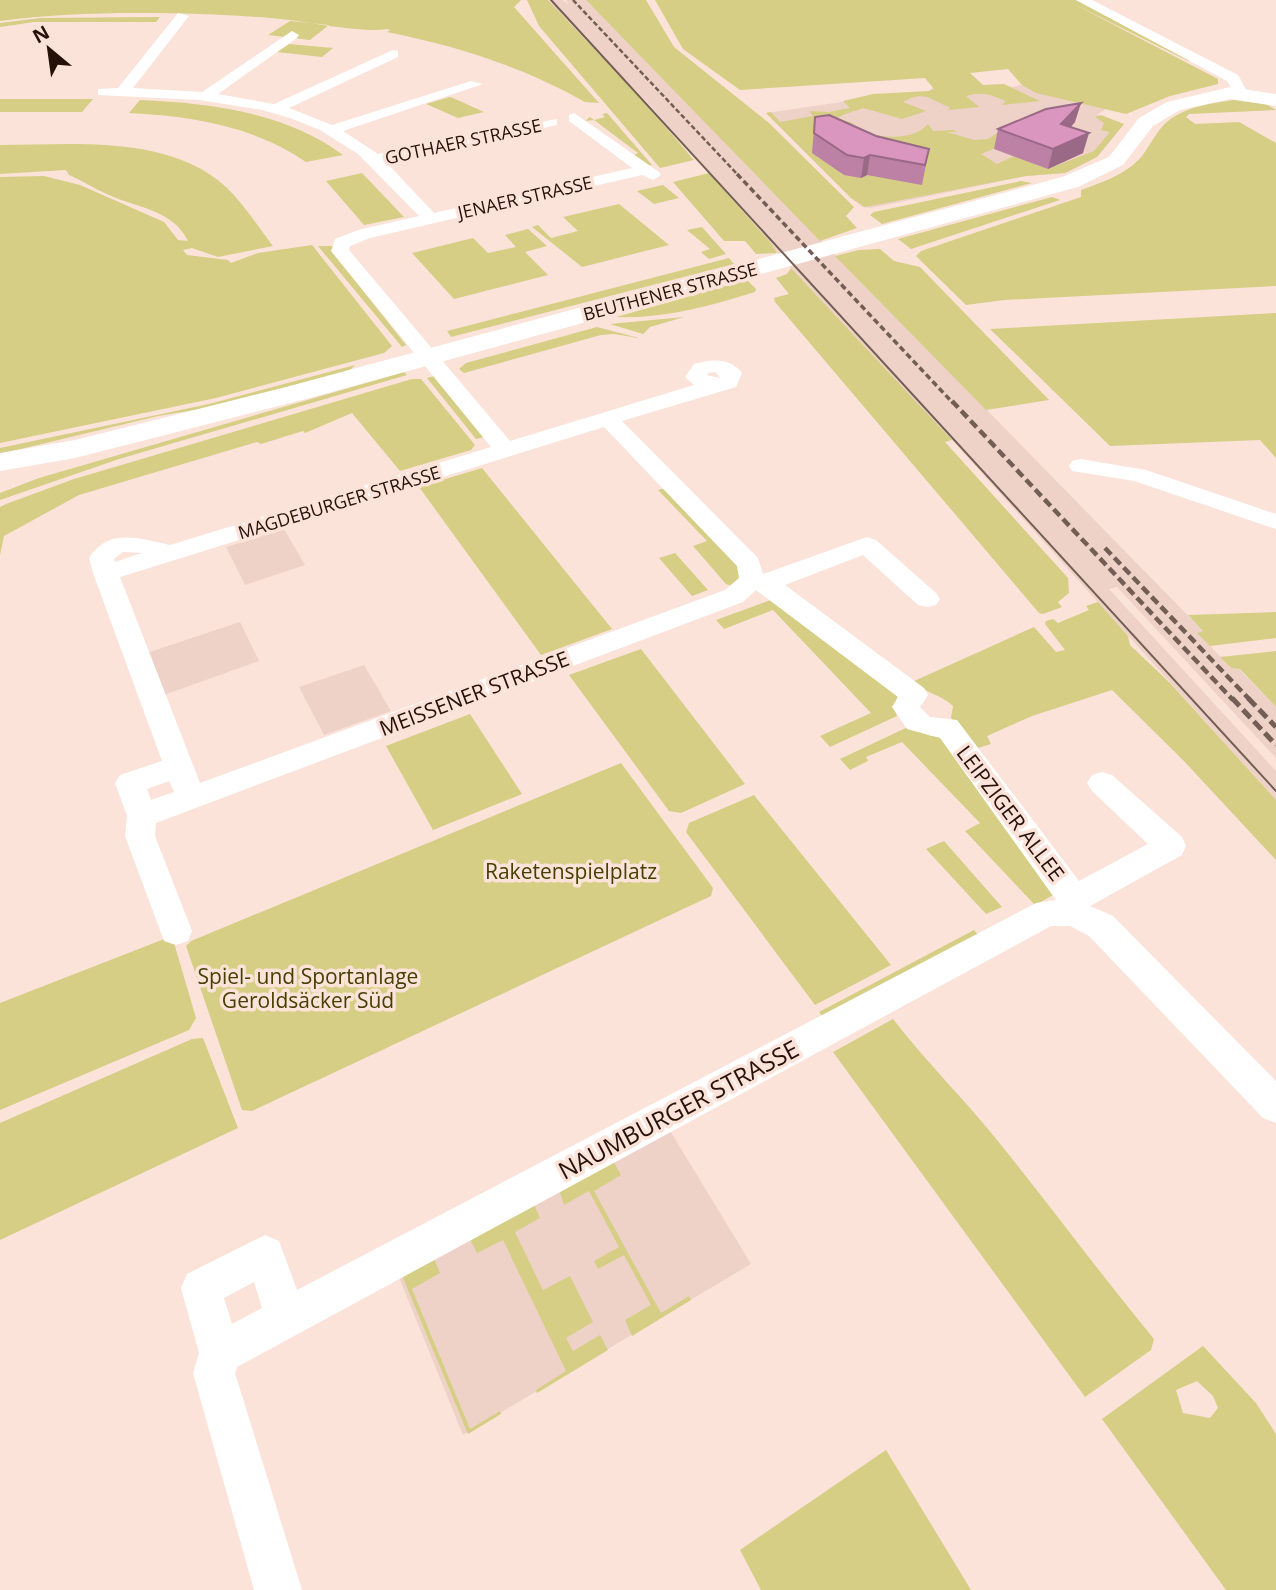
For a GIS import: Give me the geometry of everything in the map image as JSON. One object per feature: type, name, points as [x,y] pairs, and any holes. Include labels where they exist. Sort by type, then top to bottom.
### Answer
[{"type":"main road","name":"BEUTHENER STRASSE","points":[[0,463],[75,449],[427,357],[1070,182],[1116,161],[1140,129],[1163,110],[1202,97],[1241,93],[1276,100]]},
{"type":"main road","name":"BEUTHENER STRASSE","points":[[0,483],[75,449]]},
{"type":"street","points":[[1082,0],[1233,78],[1241,93]]},
{"type":"street","points":[[122,92],[183,16]]},
{"type":"street","points":[[204,97],[292,35]]},
{"type":"street","points":[[274,110],[393,54]]},
{"type":"street","points":[[331,130],[476,84]]},
{"type":"street","points":[[103,92],[204,97],[274,110],[331,130],[373,160],[430,218]]},
{"type":"street","name":"GOTHAER STRASSE","points":[[373,160],[599,113]]},
{"type":"street","name":"JENAER STRASSE","points":[[427,357],[340,251],[348,238],[643,170],[563,120]]},
{"type":"street","points":[[427,357],[506,450]]},
{"type":"street","name":"MAGDEBURGER STRASSE","points":[[179,766],[105,573],[101,558],[115,546],[141,543],[148,549],[172,553],[714,386]]},
{"type":"street","name":"LEIPZIGER ALLEE","points":[[608,419],[749,564],[759,582],[914,695],[906,707],[916,723],[934,729],[947,727],[1074,906],[1101,926],[1276,1106]]},
{"type":"street","points":[[1080,467],[1138,475],[1276,522]]},
{"type":"street","name":"MEISSENER STRASSE","points":[[142,816],[734,596],[759,582],[867,545],[927,599]]},
{"type":"street","points":[[176,931],[140,836],[142,816],[130,783],[179,766],[191,798]]},
{"type":"street","name":"NAUMBURGER STRASSE","points":[[220,1353],[1031,921],[1074,906],[1171,846],[1102,783]]},
{"type":"street","points":[[278,1590],[214,1373],[220,1353],[201,1288],[265,1255],[286,1318]]},
{"type":"shaded area","points":[[548,0],[563,0],[569,5],[566,0],[586,0],[1204,632],[1198,633],[1231,668],[1239,669],[1276,707],[1276,758],[1117,587],[1109,589],[1276,771],[1276,800],[952,440],[791,268],[648,103]]},
{"type":"shaded area","points":[[969,73],[983,85],[1004,84],[1008,88],[1057,77],[1116,102],[1097,115],[1124,124],[1097,157],[1065,173],[1026,176],[871,208],[862,207],[851,198],[766,113],[869,98],[910,98],[931,93],[929,91],[934,86],[927,81]]},
{"type":"shaded area","points":[[284,529],[305,565],[245,585],[226,547]]},
{"type":"shaded area","points":[[240,622],[259,661],[164,695],[147,653]]},
{"type":"shaded area","points":[[364,665],[391,711],[324,735],[299,687]]},
{"type":"shaded area","points":[[669,1129],[751,1264],[463,1435],[398,1275]]},
{"type":"green space","points":[[0,0],[521,0],[514,7],[599,103],[585,102],[538,78],[489,59],[387,32],[390,30],[387,29],[348,28],[271,18],[170,13],[65,15],[0,21]]},
{"type":"green space","points":[[527,0],[548,0],[639,96],[694,160],[660,168],[539,26]]},
{"type":"green space","points":[[586,0],[646,0],[674,47],[769,123],[854,207],[846,216],[857,228],[820,241]]},
{"type":"green space","points":[[655,0],[1076,0],[1193,61],[1188,61],[1070,2],[1218,79],[1218,84],[1170,96],[1126,114],[1036,93],[1022,85],[1008,69],[970,73],[983,85],[1004,84],[1040,101],[1002,105],[1006,101],[991,95],[977,94],[966,96],[979,107],[948,110],[950,107],[928,97],[917,96],[903,102],[926,111],[902,119],[863,108],[847,113],[838,118],[855,124],[846,126],[889,137],[912,134],[928,124],[933,131],[954,130],[957,132],[947,132],[974,140],[988,139],[997,133],[1024,136],[981,154],[997,164],[1014,156],[1048,169],[1094,151],[1110,132],[1101,130],[1104,123],[1095,117],[1101,115],[1124,124],[1097,157],[1065,173],[1026,176],[865,207],[851,198],[766,113],[771,112],[780,122],[813,116],[809,111],[829,112],[850,108],[843,101],[873,94],[934,89],[925,78],[740,90],[683,49]]},
{"type":"green space","points":[[160,17],[156,22],[34,22],[0,27],[0,23],[41,18]]},
{"type":"green space","points":[[290,21],[329,25],[310,40],[268,35]]},
{"type":"green space","points":[[289,44],[333,48],[322,57],[277,52]]},
{"type":"green space","points":[[450,97],[484,112],[458,118],[426,104]]},
{"type":"green space","points":[[0,99],[93,99],[82,112],[0,112]]},
{"type":"green space","points":[[140,100],[220,107],[272,119],[321,140],[343,155],[306,162],[243,131],[199,120],[129,113]]},
{"type":"green space","points":[[1234,100],[1266,104],[1276,110],[1189,114],[1186,117],[1195,124],[1239,122],[1276,143],[1276,286],[1004,300],[966,305],[916,256],[921,251],[1081,197],[1081,190],[1114,177],[1136,162],[1172,118],[1194,108]]},
{"type":"green space","points":[[607,113],[652,165],[647,166],[632,156],[638,153],[594,120],[605,117],[602,114]]},
{"type":"green space","points":[[0,145],[119,146],[176,158],[203,170],[233,194],[273,246],[218,257],[192,248],[183,250],[187,255],[228,260],[231,263],[258,253],[312,245],[392,346],[384,353],[216,398],[0,443],[0,177],[44,176],[80,185],[164,222],[178,240],[188,241],[164,216],[104,193],[69,175],[66,170],[0,174]]},
{"type":"green space","points":[[362,173],[404,217],[364,225],[326,181]]},
{"type":"green space","points":[[709,173],[777,253],[756,254],[745,241],[724,241],[673,182]]},
{"type":"green space","points":[[1021,181],[1032,183],[882,224],[870,215],[874,212]]},
{"type":"green space","points":[[663,185],[679,198],[654,204],[637,191]]},
{"type":"green space","points":[[1052,197],[1060,200],[911,249],[898,239]]},
{"type":"green space","points":[[619,204],[669,245],[582,267],[532,227],[538,225],[551,238],[578,231],[563,217]]},
{"type":"green space","points":[[702,227],[726,254],[709,259],[701,252],[710,249],[687,230]]},
{"type":"green space","points":[[528,229],[547,246],[525,252],[548,275],[454,299],[412,253],[473,238],[488,253],[516,247],[505,235]]},
{"type":"green space","points":[[318,246],[333,246],[333,253],[406,345],[402,347]]},
{"type":"green space","points":[[880,249],[894,261],[920,267],[1049,400],[986,410],[835,256],[859,250]]},
{"type":"green space","points":[[729,258],[734,264],[451,337],[447,331]]},
{"type":"green space","points":[[791,268],[952,440],[945,442],[1068,578],[1069,593],[1058,602],[1062,607],[1039,613],[775,302],[774,298],[789,294],[776,278],[787,274]]},
{"type":"green space","points":[[747,280],[756,289],[755,292],[669,314],[616,317]]},
{"type":"green space","points":[[1276,313],[1276,458],[1260,440],[1110,446],[990,329]]},
{"type":"green space","points":[[684,317],[650,327],[643,334],[610,324]]},
{"type":"green space","points":[[597,327],[639,338],[601,335],[464,373],[459,369],[466,363]]},
{"type":"green space","points":[[355,365],[349,371],[213,407],[158,416],[0,454],[0,448],[209,404]]},
{"type":"green space","points":[[404,372],[407,375],[119,459],[0,500],[0,493],[39,478]]},
{"type":"green space","points":[[434,376],[485,437],[476,439],[427,378]]},
{"type":"green space","points":[[412,379],[421,379],[475,445],[471,450],[400,471],[352,413],[305,433],[303,431],[261,444],[257,442],[79,495],[4,536],[0,555],[0,507],[6,504],[74,479]]},
{"type":"green space","points":[[482,468],[612,629],[541,655],[419,487]]},
{"type":"green space","points":[[666,488],[741,567],[745,575],[735,587],[726,584],[693,546],[707,541],[658,490]]},
{"type":"green space","points":[[675,553],[708,590],[692,596],[659,558]]},
{"type":"green space","points":[[776,598],[899,692],[894,707],[897,716],[830,747],[820,736],[871,713],[773,610],[724,629],[716,620]]},
{"type":"green space","points":[[1098,602],[1128,636],[1130,645],[1170,683],[1276,800],[1276,860],[1183,760],[1112,690],[1032,716],[987,736],[991,744],[974,749],[951,718],[953,706],[912,682],[1034,627],[1056,652],[1065,650],[1045,624],[1046,621],[1053,619],[1058,623],[1089,610],[1086,606]]},
{"type":"green space","points":[[1276,612],[1276,638],[1210,646],[1197,633],[1203,631],[1188,615]]},
{"type":"green space","points":[[641,649],[745,784],[681,813],[669,811],[569,675]]},
{"type":"green space","points":[[1276,651],[1276,707],[1240,669],[1231,668],[1220,657]]},
{"type":"green space","points":[[470,714],[522,794],[433,830],[386,746]]},
{"type":"green space","points":[[908,727],[931,736],[946,734],[1055,894],[1035,905],[965,831],[980,823],[902,742],[866,757],[868,761],[850,770],[840,759]]},
{"type":"green space","name":"Spiel- und Sportanlage Geroldsäcker Süd","points":[[621,763],[713,888],[711,896],[252,1111],[242,1110],[186,946],[191,941]]},
{"type":"green space","points":[[754,795],[891,965],[815,1005],[686,832],[689,823]]},
{"type":"green space","points":[[944,841],[1002,907],[986,914],[926,849]]},
{"type":"green space","points":[[974,930],[979,936],[824,1018],[819,1012]]},
{"type":"green space","points":[[172,936],[196,1018],[189,1030],[0,1110],[0,1003]]},
{"type":"green space","points":[[893,1019],[988,1129],[1154,1339],[1151,1350],[1085,1397],[833,1052]]},
{"type":"green space","points":[[203,1038],[238,1128],[0,1240],[0,1123],[192,1039]]},
{"type":"green space","points":[[612,1159],[621,1175],[594,1191],[661,1313],[689,1296],[691,1300],[632,1336],[625,1320],[651,1305],[624,1255],[598,1269],[594,1261],[619,1247],[589,1191],[564,1205],[559,1189]]},
{"type":"green space","points":[[533,1202],[540,1218],[515,1232],[543,1290],[570,1276],[593,1322],[566,1338],[573,1351],[600,1335],[608,1350],[537,1393],[536,1390],[566,1371],[503,1240],[477,1253],[469,1237]]},
{"type":"green space","points":[[433,1256],[440,1273],[412,1289],[470,1429],[500,1411],[501,1414],[468,1434],[401,1273]]},
{"type":"green space","points":[[1203,1346],[1256,1403],[1276,1434],[1276,1590],[1226,1590],[1102,1419]],"holes":[[[1197,1381],[1213,1396],[1218,1408],[1210,1418],[1183,1413],[1176,1390]]]},
{"type":"green space","points":[[886,1450],[971,1590],[761,1590],[740,1550]]},
{"type":"building","points":[[1081,103],[1061,124],[1089,133],[1053,149],[998,129],[1046,109]]},
{"type":"building","points":[[829,115],[876,136],[929,149],[925,165],[870,155],[864,158],[847,155],[814,133],[815,117]]},
{"type":"tram line","points":[[551,0],[1276,791]]},
{"type":"railway","points":[[573,0],[739,176]]},
{"type":"railway","points":[[737,174],[953,403]]},
{"type":"railway","points":[[952,401],[1233,700]]},
{"type":"railway","points":[[1105,548],[1250,700]]},
{"type":"railway","points":[[1232,698],[1276,745]]},
{"type":"railway","points":[[1248,698],[1276,727]]},
{"type":"park label","name":"Raketenspielplatz","points":[[571,871]]}]
